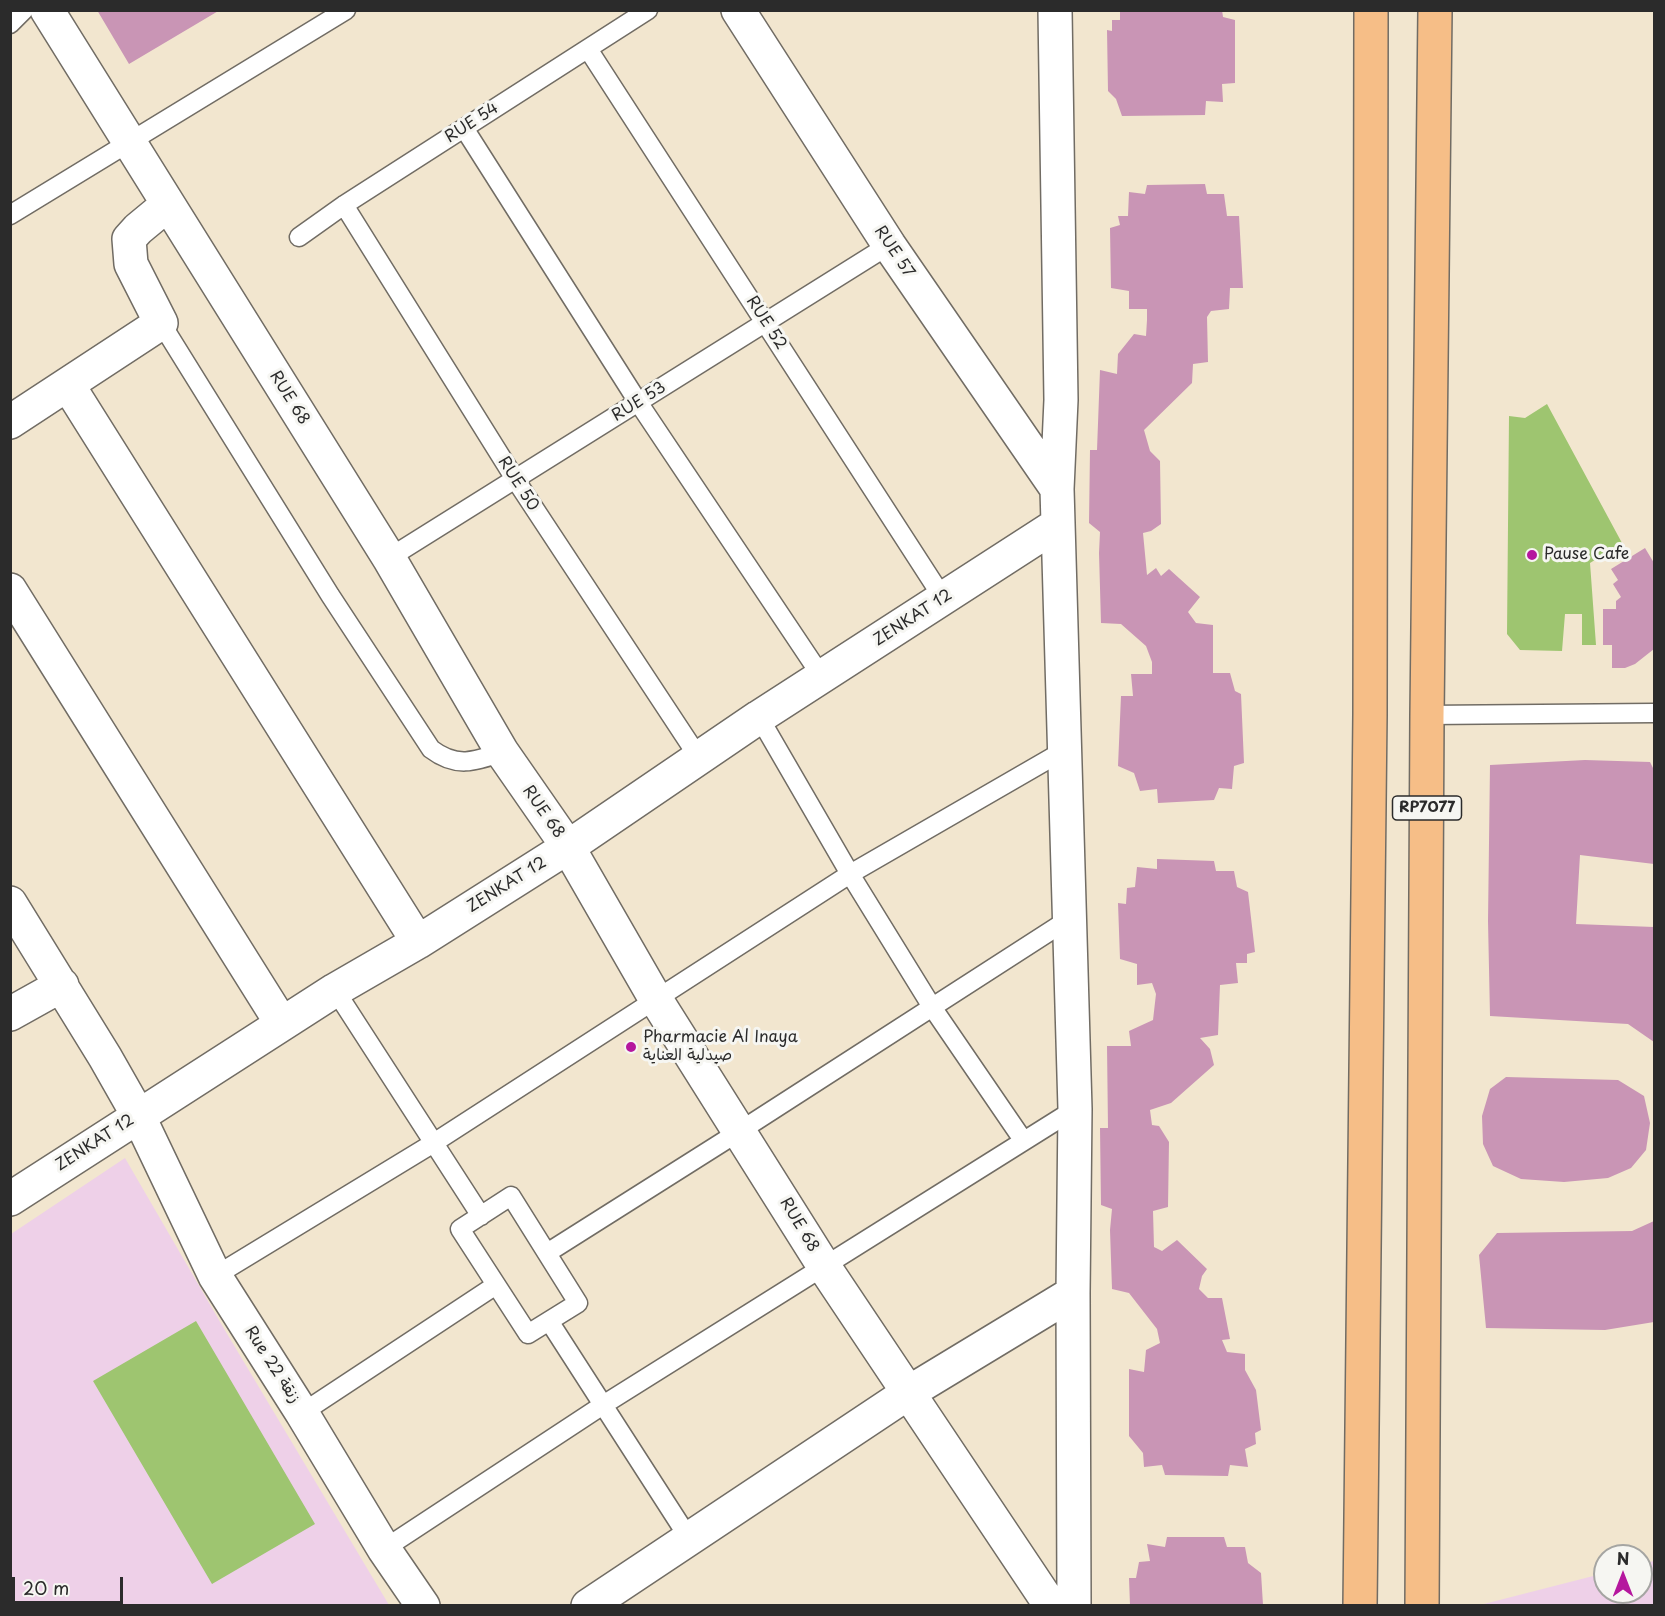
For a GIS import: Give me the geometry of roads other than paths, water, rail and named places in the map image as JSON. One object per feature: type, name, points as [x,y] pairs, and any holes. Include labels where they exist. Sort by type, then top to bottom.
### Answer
[{"type":"main road","name":"RP7077","points":[[1360,1605],[1370,716],[1371,10]]},
{"type":"main road","name":"RP7077","points":[[1422,1605],[1427,716],[1435,10]]},
{"type":"street","name":"RUE 68","points":[[47,10],[389,558],[502,752],[568,847],[656,998],[825,1268],[1051,1605]]},
{"type":"street","name":"RUE 57","points":[[738,10],[889,245],[1057,489]]},
{"type":"street","points":[[1054,10],[1061,400],[1057,489],[1075,1108],[1074,1605]]},
{"type":"street","points":[[10,422],[161,323],[131,264],[129,238],[167,205]]},
{"type":"street","points":[[68,385],[418,942]]},
{"type":"street","name":"ZENKAT 12","points":[[10,1199],[282,1023],[418,942],[568,847],[759,717],[1058,524]]},
{"type":"street","points":[[10,590],[282,1023]]},
{"type":"street","name":"Rue 22 زنقة","points":[[10,903],[62,985],[138,1115],[215,1276],[302,1413],[384,1549],[423,1605]]},
{"type":"street","points":[[10,1014],[62,985]]},
{"type":"street","points":[[588,1605],[690,1540],[908,1393],[1073,1293]]},
{"type":"lane","points":[[10,24],[24,10]]},
{"type":"lane","points":[[10,214],[346,10]]},
{"type":"lane","name":"RUE 54","points":[[299,237],[344,205],[648,10]]},
{"type":"lane","name":"RUE 52","points":[[588,49],[943,598]]},
{"type":"lane","points":[[464,128],[638,402],[822,677]]},
{"type":"lane","name":"RUE 50","points":[[344,205],[515,479],[699,758]]},
{"type":"lane","name":"RUE 53","points":[[389,558],[889,245]]},
{"type":"lane","points":[[161,323],[336,604],[431,749],[450,760],[461,762],[479,760],[502,752]]},
{"type":"lane","points":[[1427,716],[1654,713]]},
{"type":"lane","points":[[759,717],[850,874],[932,1007],[1023,1140]]},
{"type":"lane","points":[[215,1276],[432,1144],[850,874],[1064,751]]},
{"type":"lane","points":[[547,1253],[1069,919]]},
{"type":"lane","points":[[335,990],[432,1144],[481,1216]]},
{"type":"lane","points":[[384,1549],[603,1405],[825,1268],[1075,1108]]},
{"type":"lane","points":[[511,1196],[547,1253],[578,1303],[528,1334],[460,1229],[511,1196]]},
{"type":"lane","points":[[302,1413],[496,1285]]},
{"type":"lane","points":[[549,1320],[690,1540]]},
{"type":"place","name":"Pause Cafe","points":[[1532,555]]},
{"type":"place","name":"Pharmacie Al Inaya صيدلية العناية","points":[[631,1047]]}]
